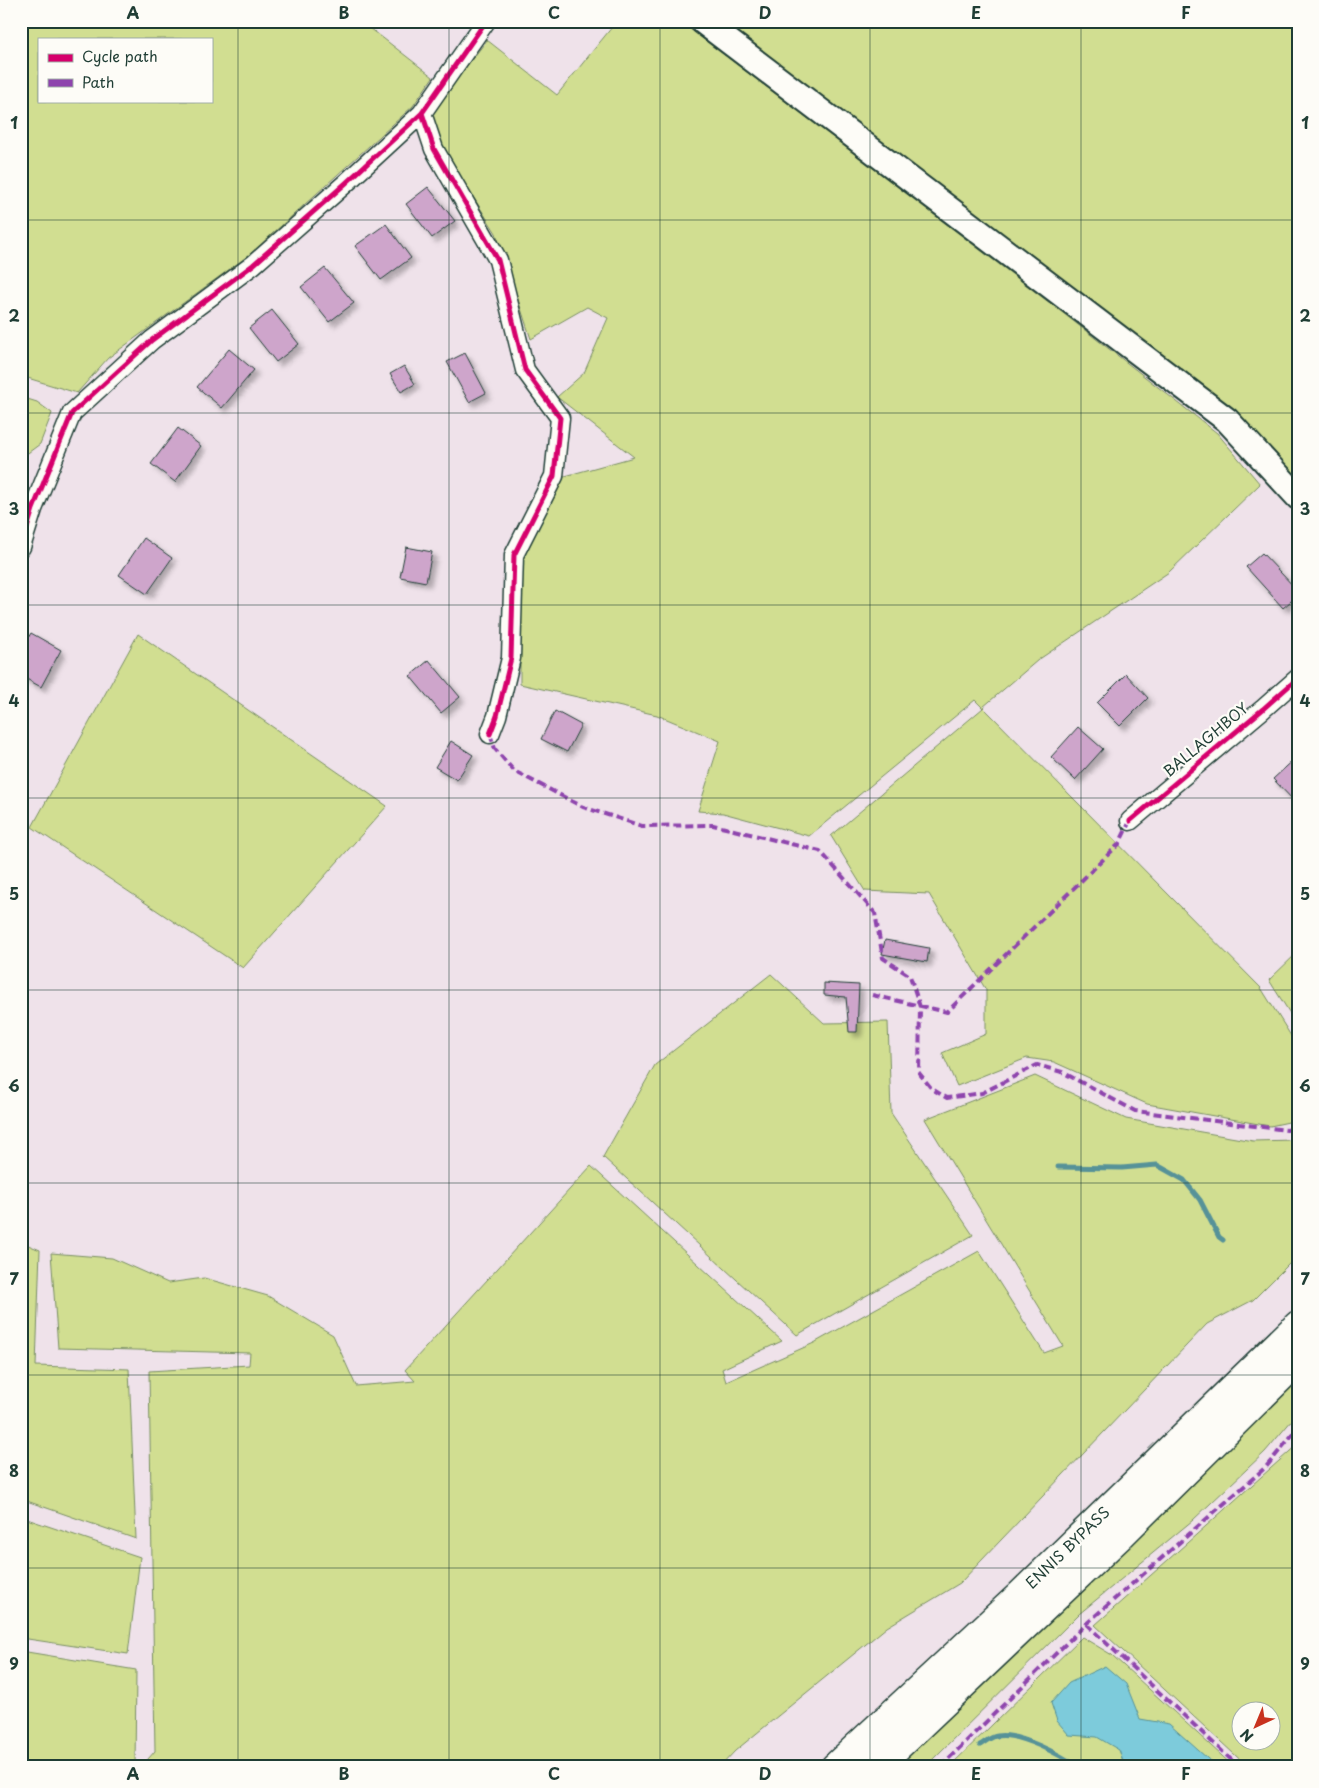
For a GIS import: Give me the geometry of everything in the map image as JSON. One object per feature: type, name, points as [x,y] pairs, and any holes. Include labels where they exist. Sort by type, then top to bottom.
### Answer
[{"type":"highway","name":"ENNIS BYPASS","points":[[834,1767],[1018,1596],[1298,1325]]},
{"type":"highway","name":"ENNIS BYPASS","points":[[876,1767],[1122,1534],[1298,1360]]},
{"type":"main road","points":[[702,21],[1227,420],[1298,497]]},
{"type":"street","points":[[21,547],[33,508],[72,414],[152,340],[253,265],[346,184],[422,113],[486,21]]},
{"type":"street","points":[[422,113],[434,149],[498,260],[525,370],[560,418],[554,476],[514,555],[511,658],[497,716],[490,734]]},
{"type":"street","name":"BALLAGHBOY","points":[[1130,821],[1298,678]]},
{"type":"green space","points":[[21,21],[361,21],[433,77],[413,106],[249,255],[108,358],[77,393],[21,376]]},
{"type":"green space","points":[[617,21],[680,21],[1217,433],[1260,484],[1169,572],[1038,660],[983,707],[1261,988],[1298,1047],[1298,1120],[1270,1126],[1147,1104],[1054,1062],[1027,1058],[957,1086],[942,1053],[986,1034],[986,990],[929,894],[865,891],[831,836],[983,708],[975,700],[809,836],[723,813],[698,811],[720,741],[657,715],[520,684],[520,560],[565,476],[634,457],[557,397],[584,373],[608,318],[587,307],[531,339],[496,233],[439,143],[432,111],[487,40],[557,95]]},
{"type":"green space","points":[[720,21],[1298,21],[1298,483]]},
{"type":"green space","points":[[21,397],[37,402],[52,413],[40,444],[21,458]]},
{"type":"green space","points":[[138,634],[387,806],[243,968],[32,827]]},
{"type":"green space","points":[[1298,952],[1298,1026],[1269,980]]},
{"type":"green space","points":[[771,974],[824,1023],[888,1022],[891,1113],[973,1235],[797,1335],[603,1157],[655,1065]]},
{"type":"green space","points":[[1035,1076],[1126,1119],[1253,1141],[1298,1139],[1298,1255],[1253,1300],[1207,1324],[960,1583],[887,1627],[735,1751],[720,1767],[141,1767],[155,1751],[149,1371],[249,1365],[250,1353],[58,1348],[51,1253],[112,1258],[168,1283],[204,1278],[268,1296],[333,1335],[356,1386],[415,1381],[405,1370],[591,1166],[782,1341],[722,1369],[726,1382],[814,1343],[979,1251],[1044,1353],[1063,1346],[925,1119]]},
{"type":"green space","points":[[21,1242],[40,1250],[36,1366],[129,1369],[136,1539],[21,1499]]},
{"type":"green space","points":[[1298,1363],[1298,1413],[1265,1452],[1193,1520],[1079,1614],[925,1767],[868,1767]]},
{"type":"green space","points":[[1298,1444],[1298,1767],[1248,1767],[1095,1625]]},
{"type":"green space","points":[[21,1517],[140,1557],[128,1654],[21,1638]]},
{"type":"green space","points":[[1082,1637],[1112,1655],[1234,1767],[949,1767]]},
{"type":"green space","points":[[21,1651],[136,1670],[135,1767],[21,1767]]},
{"type":"water","points":[[1105,1666],[1126,1684],[1140,1719],[1169,1724],[1217,1767],[1125,1767],[1119,1750],[1097,1737],[1069,1735],[1057,1721],[1051,1703],[1069,1683]]},
{"type":"building","points":[[428,187],[455,221],[432,238],[406,204]]},
{"type":"building","points":[[386,224],[411,258],[381,280],[355,246]]},
{"type":"building","points":[[325,268],[354,303],[329,322],[301,287]]},
{"type":"building","points":[[272,310],[299,344],[276,362],[249,328]]},
{"type":"building","points":[[229,349],[254,370],[222,408],[197,387]]},
{"type":"building","points":[[465,353],[486,393],[469,402],[447,362]]},
{"type":"building","points":[[404,366],[415,384],[401,392],[390,374]]},
{"type":"building","points":[[178,428],[201,446],[175,482],[151,464]]},
{"type":"building","points":[[144,538],[172,558],[147,594],[119,575]]},
{"type":"building","points":[[406,547],[432,552],[426,582],[400,577]]},
{"type":"building","points":[[1262,553],[1298,591],[1298,595],[1283,608],[1246,567]]},
{"type":"building","points":[[31,633],[61,650],[41,687],[21,676],[21,650]]},
{"type":"building","points":[[429,660],[460,697],[441,713],[410,676]]},
{"type":"building","points":[[1126,674],[1148,698],[1120,726],[1097,703]]},
{"type":"building","points":[[555,711],[581,725],[567,752],[541,739]]},
{"type":"building","points":[[1078,727],[1103,749],[1075,780],[1051,757]]},
{"type":"building","points":[[451,741],[473,755],[457,780],[435,767]]},
{"type":"building","points":[[1298,756],[1298,805],[1273,779]]},
{"type":"building","points":[[885,940],[929,948],[927,962],[882,954]]},
{"type":"building","points":[[824,983],[859,985],[857,1032],[849,1032],[846,997],[824,995]]},
{"type":"waterway","points":[[1058,1167],[1122,1168],[1157,1165],[1184,1180],[1200,1200],[1219,1237],[1223,1240]]},
{"type":"waterway","points":[[980,1745],[995,1736],[1016,1737],[1039,1745],[1078,1767]]},
{"type":"marked path","points":[[490,734],[495,749],[514,771],[583,807],[642,826],[713,825],[820,851],[875,913],[883,958],[910,976],[920,1007],[919,1073],[932,1089],[947,1098],[982,1093],[1037,1065],[1062,1072],[1135,1111],[1287,1130],[1298,1127]]},
{"type":"marked path","points":[[872,995],[947,1012],[1119,844],[1130,821]]},
{"type":"marked path","points":[[940,1767],[1086,1624],[1266,1467],[1298,1428]]},
{"type":"marked path","points":[[1086,1624],[1239,1767]]},
{"type":"cycle path","points":[[21,547],[33,509],[72,413],[152,340],[253,265],[422,113],[486,21]]},
{"type":"cycle path","points":[[422,113],[434,149],[498,260],[525,370],[560,418],[554,476],[514,555],[511,658],[497,716],[490,734]]},
{"type":"cycle path","points":[[1130,821],[1298,678]]}]
